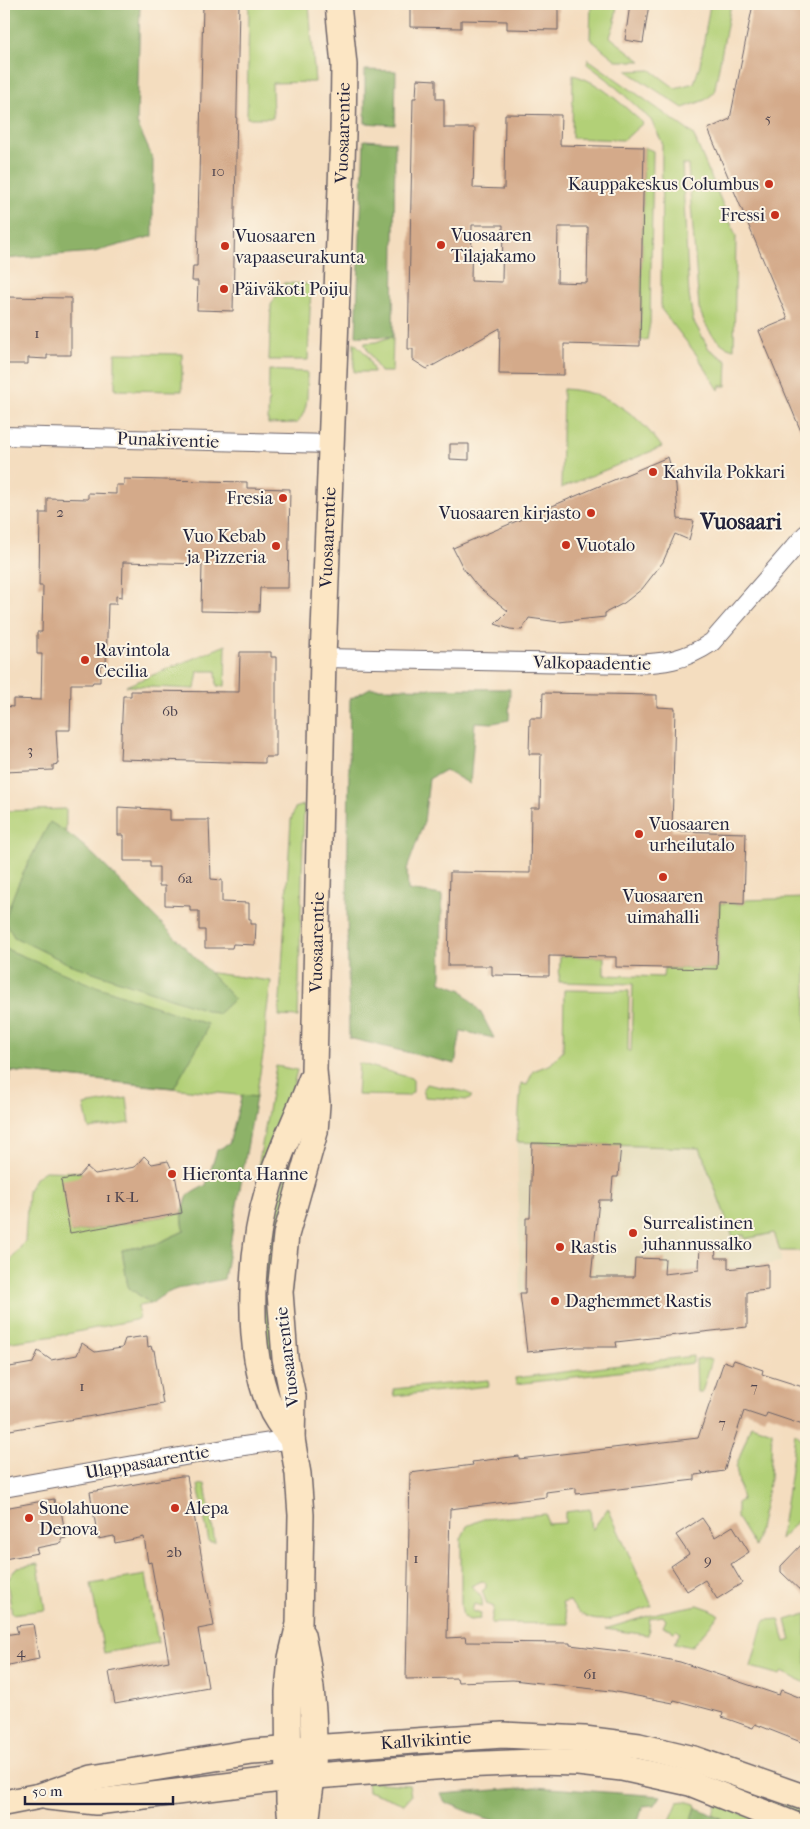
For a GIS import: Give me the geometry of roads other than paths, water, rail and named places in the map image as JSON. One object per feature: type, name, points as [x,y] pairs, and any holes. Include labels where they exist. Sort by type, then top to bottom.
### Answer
[{"type":"street","name":"Vuosaarentie","points":[[301,1777],[288,1749],[291,1658],[299,1624],[300,1495],[292,1439],[293,1396],[285,1358],[280,1292],[286,1235],[315,1132],[314,1070],[323,658],[343,134],[344,65],[338,4]]},
{"type":"street","name":"Punakiventie","points":[[4,436],[331,444]]},
{"type":"street","name":"Valkopaadentie","points":[[323,658],[631,664],[677,661],[698,652],[712,642],[806,534]]},
{"type":"street","name":"Ulappasaarentie","points":[[4,1488],[230,1448],[292,1439]]},
{"type":"street","name":"Vuosaarentie","points":[[299,1624],[307,1657],[314,1748],[301,1777]]},
{"type":"street","name":"Kallvikintie","points":[[4,1803],[40,1796],[92,1778],[252,1752],[464,1736],[503,1735],[584,1739],[639,1746],[694,1759],[806,1798]]},
{"type":"street","name":"Kallvikintie","points":[[40,1796],[96,1802],[301,1777],[461,1765],[578,1762],[622,1768],[690,1783],[795,1825]]},
{"type":"street","points":[[294,1825],[291,1821],[290,1811],[301,1777]]},
{"type":"street","points":[[301,1777],[307,1815],[302,1825]]},
{"type":"place","name":"Kauppakeskus Columbus","points":[[769,184]]},
{"type":"place","name":"Fressi","points":[[775,215]]},
{"type":"place","name":"Vuosaaren Tilajakamo","points":[[441,245]]},
{"type":"place","name":"Vuosaaren vapaaseurakunta","points":[[225,246]]},
{"type":"place","name":"Päiväkoti Poiju","points":[[224,289]]},
{"type":"place","name":"Kahvila Pokkari","points":[[653,472]]},
{"type":"place","name":"Fresia","points":[[283,498]]},
{"type":"place","name":"Vuosaaren kirjasto","points":[[591,513]]},
{"type":"place","name":"Vuotalo","points":[[566,545]]},
{"type":"place","name":"Vuo Kebab ja Pizzeria","points":[[276,546]]},
{"type":"place","name":"Ravintola Cecilia","points":[[85,660]]},
{"type":"place","name":"Vuosaaren urheilutalo","points":[[639,834]]},
{"type":"place","name":"Vuosaaren uimahalli","points":[[663,877]]},
{"type":"place","name":"Hieronta Hanne","points":[[172,1174]]},
{"type":"place","name":"Surrealistinen juhannussalko","points":[[633,1233]]},
{"type":"place","name":"Rastis","points":[[560,1247]]},
{"type":"place","name":"Daghemmet Rastis","points":[[555,1301]]},
{"type":"place","name":"Alepa","points":[[175,1508]]},
{"type":"place","name":"Suolahuone Denova","points":[[29,1518]]},
{"type":"district","name":"Vuosaari","points":[[741,521]]}]
